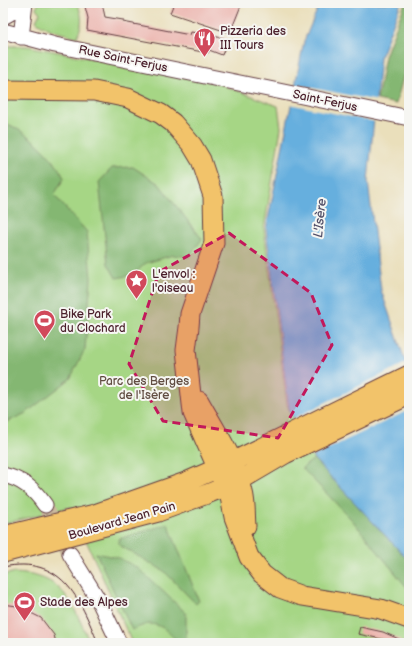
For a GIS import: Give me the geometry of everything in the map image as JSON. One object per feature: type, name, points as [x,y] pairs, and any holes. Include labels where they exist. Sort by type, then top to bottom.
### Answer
[{"type":"main road","points":[[3,90],[57,92],[77,91],[111,94],[128,98],[151,108],[173,123],[201,160],[213,196],[214,244],[190,314],[186,350],[192,413],[225,465],[232,483],[244,500],[249,557],[262,574],[280,588],[302,596],[381,608],[409,619]]},
{"type":"main road","points":[[3,102],[18,103],[57,92]]},
{"type":"main road","points":[[280,447],[409,375]]},
{"type":"main road","points":[[280,447],[409,395]]},
{"type":"main road","name":"Boulevard Jean Pain","points":[[3,553],[154,504],[186,482],[225,465],[280,447]]},
{"type":"main road","name":"Boulevard Jean Pain","points":[[3,536],[95,514],[194,499],[232,483],[280,447]]},
{"type":"street","points":[[3,17],[24,4]]},
{"type":"street","points":[[21,37],[24,4]]},
{"type":"street","name":"Rue Saint-Ferjus","points":[[4,33],[242,84]]},
{"type":"street","name":"Saint-Ferjus","points":[[242,84],[409,118]]},
{"type":"street","points":[[3,475],[25,483],[45,505]]},
{"type":"street","points":[[70,554],[99,601],[118,643]]},
{"type":"highlighted area","points":[[229,233],[311,293],[332,345],[278,438],[163,421],[129,364],[159,272]]},
{"type":"green space","points":[[39,3],[76,3],[79,7],[81,16],[80,29],[77,37],[50,29],[36,21],[40,13],[36,8]]},
{"type":"green space","points":[[405,3],[409,3],[409,55],[396,104],[377,100],[385,56]]},
{"type":"green space","name":"Parc des Berges de l'Isère","points":[[3,46],[27,46],[217,83],[278,106],[281,128],[264,229],[287,405],[314,459],[409,561],[409,643],[132,643],[71,507],[3,524]]},
{"type":"green space","points":[[3,122],[21,131],[30,138],[46,153],[59,169],[64,178],[54,195],[87,232],[91,279],[85,349],[70,379],[26,413],[3,424]]},
{"type":"green space","points":[[133,167],[159,184],[202,239],[189,257],[173,255],[146,263],[133,275],[116,278],[108,264],[99,182],[112,168]]},
{"type":"green space","points":[[314,459],[409,561],[409,590],[352,520],[302,468]]},
{"type":"green space","points":[[168,524],[199,601],[196,604],[164,571],[119,545],[119,539]]},
{"type":"green space","points":[[96,553],[119,558],[138,568],[186,613],[186,643],[177,640],[162,627],[157,625],[148,624],[132,630]]},
{"type":"green space","points":[[12,573],[43,578],[55,585],[71,603],[90,643],[3,643],[3,575]]},
{"type":"water","name":"L'Isère","points":[[320,3],[401,3],[380,58],[368,181],[381,290],[409,372],[409,561],[314,459],[289,409],[266,229],[304,41]]},
{"type":"pier","points":[[293,84],[378,101],[376,122],[289,104]]},
{"type":"pier","points":[[408,362],[409,410],[311,457],[292,419]]},
{"type":"building","points":[[84,3],[102,3],[105,17],[123,20],[123,22],[190,35],[191,32],[228,39],[222,55],[209,50],[208,53],[87,30],[88,18]]},
{"type":"building","points":[[174,3],[242,3],[230,33],[170,13]]},
{"type":"building","name":"Stade des Alpes","points":[[3,604],[17,606],[41,618],[54,635],[56,643],[3,643]]},
{"type":"building","points":[[360,627],[383,632],[401,640],[400,643],[358,634]]},
{"type":"tunnel","points":[[45,505],[70,554]]},
{"type":"tram line","points":[[3,567],[23,565],[40,567],[54,574],[66,583],[83,610],[98,643]]},
{"type":"place","name":"Pizzeria des III Tours","points":[[204,58]]},
{"type":"place","name":"L'envol : l'oiseau","points":[[136,300]]},
{"type":"place","name":"Bike Park du Clochard","points":[[44,340]]},
{"type":"place","name":"Stade des Alpes","points":[[24,622]]}]
